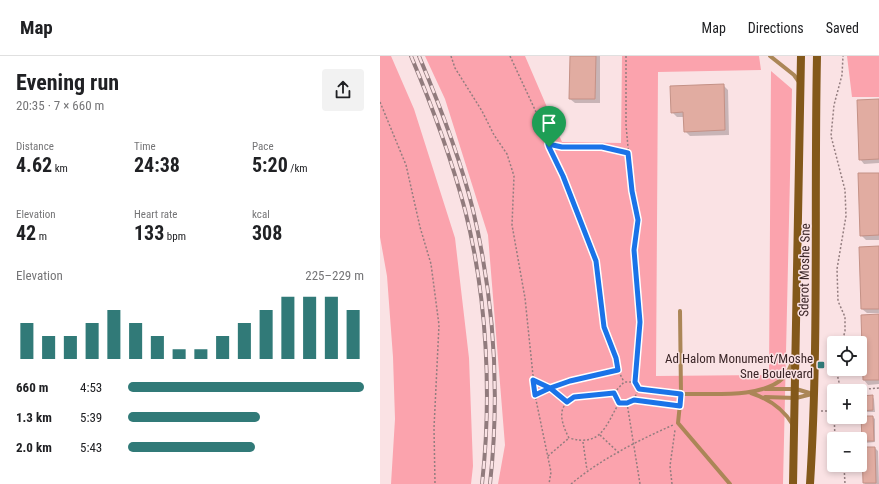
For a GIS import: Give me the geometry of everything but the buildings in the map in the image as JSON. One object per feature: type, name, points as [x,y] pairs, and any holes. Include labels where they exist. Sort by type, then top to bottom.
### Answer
[{"type":"main road","name":"Sderot Moshe Sne","points":[[793,484],[796,398],[801,56]]},
{"type":"main road","name":"Sderot Moshe Sne","points":[[810,484],[814,411],[817,226],[817,56]]},
{"type":"lane","points":[[770,56],[794,74],[801,85]]},
{"type":"lane","points":[[680,311],[681,394],[678,423],[730,484]]},
{"type":"lane","points":[[763,389],[785,377],[790,369],[796,348]]},
{"type":"lane","points":[[681,394],[749,392],[763,389],[796,389],[814,394]]},
{"type":"lane","points":[[749,392],[763,397],[780,408],[795,429]]},
{"type":"lane","points":[[763,397],[796,398],[814,394]]},
{"type":"path","points":[[451,56],[455,68],[482,111],[494,135],[507,154],[514,176],[512,225],[525,298],[535,395],[551,472],[549,484]]},
{"type":"path","points":[[510,56],[543,127],[548,144],[563,176],[596,261],[604,327],[616,358],[618,370],[624,382]]},
{"type":"path","points":[[626,56],[626,125],[628,153],[632,191],[638,220],[634,250],[640,322],[635,382],[639,389]]},
{"type":"path","points":[[844,56],[842,75],[834,105],[832,136],[846,190],[846,216],[843,240],[836,269],[838,301],[845,317],[844,336]]},
{"type":"path","points":[[380,102],[406,165],[431,264],[440,325],[434,428],[435,484]]},
{"type":"path","points":[[548,144],[562,147],[602,147],[628,153]]},
{"type":"path","points":[[535,395],[570,381],[618,370]]},
{"type":"path","points":[[533,380],[550,388],[567,402]]},
{"type":"path","points":[[619,403],[600,435],[583,442],[569,438],[561,423],[567,402],[574,397],[614,393],[624,382],[635,382]]},
{"type":"path","points":[[867,389],[879,388]]},
{"type":"path","points":[[639,389],[681,394]]},
{"type":"path","points":[[634,400],[639,389]]},
{"type":"path","points":[[614,393],[619,403]]},
{"type":"path","points":[[619,403],[627,403],[634,400],[680,406]]},
{"type":"path","points":[[627,403],[640,484]]},
{"type":"path","points":[[814,411],[827,412]]},
{"type":"path","points":[[572,484],[588,470],[634,443],[678,423]]},
{"type":"path","points":[[672,484],[670,466],[673,436],[678,423]]},
{"type":"path","points":[[600,435],[619,453]]},
{"type":"path","points":[[547,457],[569,438]]},
{"type":"path","points":[[583,442],[588,470]]},
{"type":"path","points":[[844,472],[845,484]]},
{"type":"shaded area","points":[[380,56],[391,56],[414,109],[455,238],[469,358],[473,466],[471,484],[391,484],[395,419],[393,357],[387,276],[380,237]]},
{"type":"shaded area","points":[[425,56],[525,56],[562,142],[621,143],[622,56],[759,56],[761,70],[658,72],[656,376],[769,375],[771,71],[792,89],[783,484],[498,484],[505,445],[488,235],[445,99]]},
{"type":"shaded area","points":[[847,56],[879,56],[879,97],[852,97]]},
{"type":"railway","points":[[411,56],[434,113],[454,171],[465,210],[478,277],[483,311],[487,381],[487,416],[482,484]]},
{"type":"railway","points":[[419,56],[456,151],[468,190],[486,278],[495,381],[495,415],[490,484]]},
{"type":"place","name":"Ad Halom Monument/Moshe Sne Boulevard","points":[[821,365]]},
{"type":"route","points":[[549,147],[548,144],[562,147],[602,147],[628,153],[632,191],[638,220],[634,250],[637,304],[640,322],[635,382],[639,389],[681,394],[680,406],[634,400],[627,403],[619,403],[614,393],[574,397],[567,402],[550,388],[535,395],[533,380],[550,388],[570,381],[618,370],[616,358],[604,327],[596,261],[563,176],[549,147]]}]
